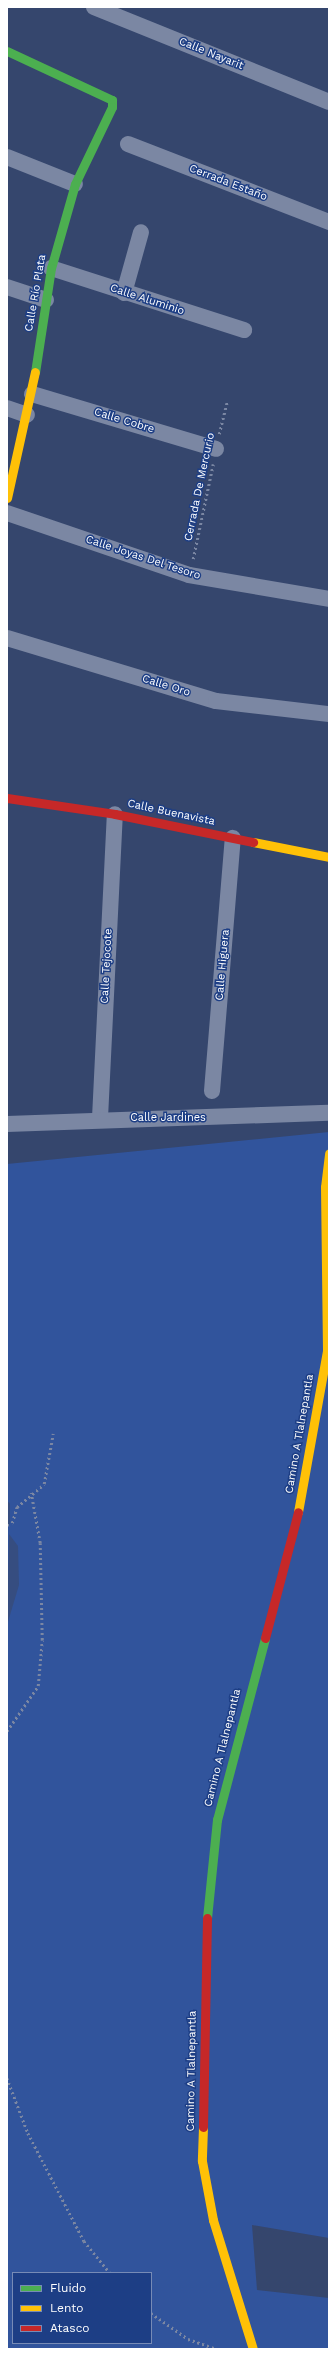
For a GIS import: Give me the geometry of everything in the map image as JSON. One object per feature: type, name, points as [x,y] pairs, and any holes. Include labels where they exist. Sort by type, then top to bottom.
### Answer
[{"type":"street","name":"Calle Nayarit","points":[[94,7],[329,102]]},
{"type":"street","name":"Calle Río Plata","points":[[7,51],[112,100],[112,107],[75,184],[51,268],[32,394],[7,498]]},
{"type":"street","name":"Cerrada Estaño","points":[[128,144],[329,222]]},
{"type":"street","points":[[7,157],[75,184]]},
{"type":"street","points":[[124,292],[140,232]]},
{"type":"street","name":"Calle Aluminio","points":[[51,268],[244,330]]},
{"type":"street","points":[[7,287],[46,300]]},
{"type":"street","name":"Calle Cobre","points":[[32,394],[216,449]]},
{"type":"street","points":[[7,408],[27,415]]},
{"type":"street","name":"Calle Joyas Del Tesoro","points":[[7,513],[189,575],[329,599]]},
{"type":"street","name":"Calle Oro","points":[[7,638],[216,701],[329,714]]},
{"type":"street","name":"Calle Buenavista","points":[[7,798],[115,814],[329,857]]},
{"type":"street","name":"Calle Tejocote","points":[[100,1118],[115,814]]},
{"type":"street","name":"Calle Higuera","points":[[212,1092],[233,838]]},
{"type":"street","name":"Calle Jardines","points":[[7,1124],[100,1118],[262,1117],[329,1112]]},
{"type":"street","name":"Camino A Tlalnepantla","points":[[253,2349],[213,2220],[202,2161],[207,1908],[218,1820],[234,1746],[293,1540],[327,1351],[325,1187],[329,1153]]},
{"type":"path","name":"Cerrada De Mercurio","points":[[189,575],[227,402]]},
{"type":"path","points":[[7,1525],[12,1523],[17,1506],[31,1493],[44,1484],[53,1434]]},
{"type":"path","points":[[7,1731],[38,1686],[42,1640],[40,1543],[31,1493]]},
{"type":"path","points":[[7,2078],[28,2133],[84,2241],[109,2272]]},
{"type":"path","points":[[152,2314],[188,2339],[217,2349]]},
{"type":"shaded area","points":[[329,1132],[329,2238],[252,2225],[257,2290],[329,2298],[329,2349],[7,2349],[7,1164]]},
{"type":"shaded area","points":[[9,1534],[18,1546],[19,1585],[7,1625]]},
{"type":"waterway","points":[[7,1504],[7,1522]]},
{"type":"traffic: fast","points":[[7,51],[112,100],[112,107],[75,184],[51,268],[35,372]]},
{"type":"traffic: fast","points":[[207,1918],[217,1820],[265,1638]]},
{"type":"traffic: slow","points":[[7,498],[35,372]]},
{"type":"traffic: slow","points":[[253,842],[329,857]]},
{"type":"traffic: slow","points":[[298,1512],[327,1351],[325,1187],[329,1153]]},
{"type":"traffic: slow","points":[[203,2127],[202,2161],[213,2220],[253,2349]]},
{"type":"traffic: jam","points":[[7,798],[115,814],[253,842]]},
{"type":"traffic: jam","points":[[265,1638],[298,1512]]},
{"type":"traffic: jam","points":[[203,2127],[207,1918]]}]
